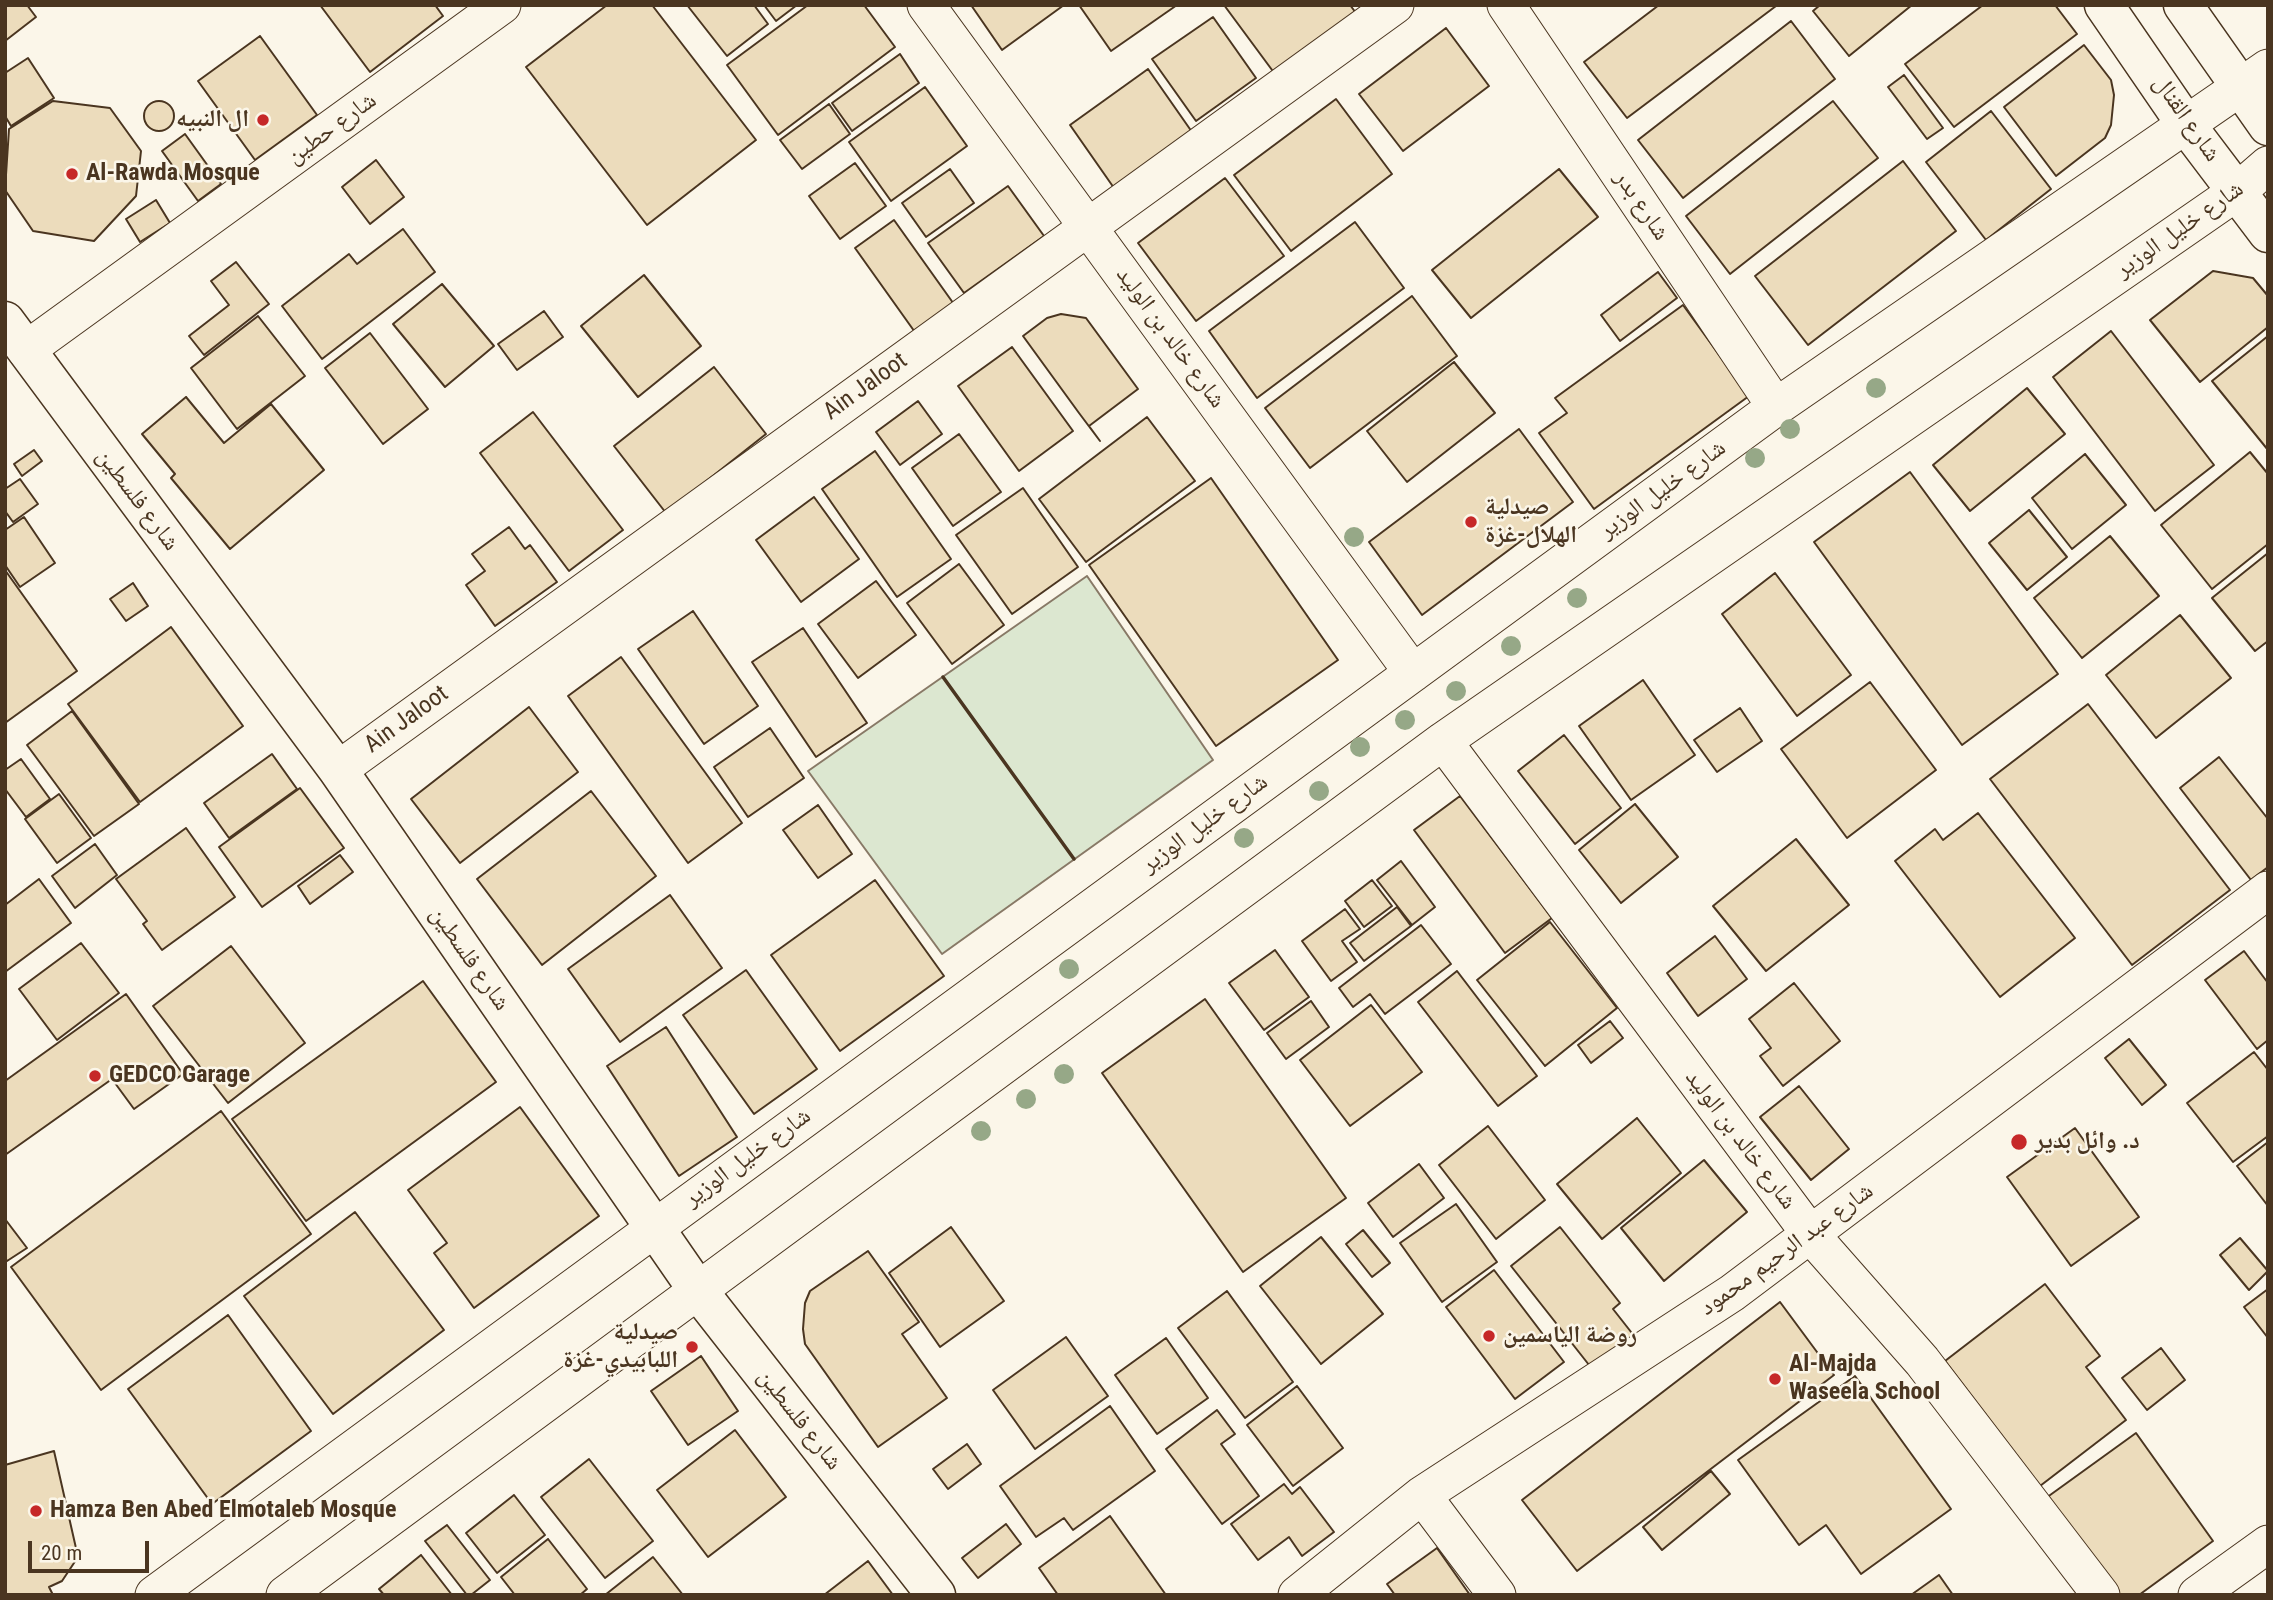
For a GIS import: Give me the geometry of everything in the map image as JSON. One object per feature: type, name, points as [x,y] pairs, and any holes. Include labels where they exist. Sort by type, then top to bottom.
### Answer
[{"type":"street","name":"شارع حطين","points":[[16,336],[502,5]]},
{"type":"street","name":"شارع خالد بن الوليد","points":[[926,5],[1413,673]]},
{"type":"street","name":"Ain Jaloot","points":[[338,770],[1395,5]]},
{"type":"street","name":"شارع بدر","points":[[1506,5],[1776,407]]},
{"type":"street","name":"شارع القنال","points":[[2104,5],[2187,126],[2268,233]]},
{"type":"street","points":[[2183,5],[2255,77],[2268,125]]},
{"type":"street","name":"شارع خليل الوزير","points":[[154,1595],[1776,407],[2255,77]]},
{"type":"street","name":"شارع خليل الوزير","points":[[285,1595],[1443,741],[2238,191],[2268,165]]},
{"type":"street","name":"شارع فلسطين","points":[[16,336],[338,770],[699,1292],[936,1595]]},
{"type":"street","name":"شارع خالد بن الوليد","points":[[1443,741],[1811,1235],[1923,1361],[2101,1595]]},
{"type":"street","name":"شارع عبد الرحيم محمود","points":[[1297,1595],[1422,1495],[1732,1293],[2268,890]]},
{"type":"street","points":[[1422,1495],[1497,1595]]},
{"type":"street","points":[[2197,1595],[2268,1544]]},
{"type":"green space","points":[[1087,576],[1213,760],[942,954],[808,771]]},
{"type":"building","points":[[5,5],[27,5],[36,17],[5,41]]},
{"type":"building","points":[[320,5],[435,5],[443,16],[370,72]]},
{"type":"building","points":[[607,5],[652,5],[756,140],[647,225],[526,67]]},
{"type":"building","points":[[687,5],[754,5],[768,24],[727,56]]},
{"type":"building","points":[[764,5],[797,5],[776,21]]},
{"type":"building","points":[[808,5],[864,5],[895,47],[778,135],[727,65]]},
{"type":"building","points":[[971,5],[1064,5],[1002,50]]},
{"type":"building","points":[[1079,5],[1177,5],[1111,51]]},
{"type":"building","points":[[1224,5],[1350,5],[1356,13],[1275,74]]},
{"type":"building","points":[[1659,5],[1776,6],[1627,118],[1584,62]]},
{"type":"building","points":[[1820,5],[1912,5],[1849,56],[1813,11]]},
{"type":"building","points":[[1983,5],[2055,5],[2077,34],[1954,127],[1905,64]]},
{"type":"building","points":[[1213,17],[1256,78],[1196,121],[1152,59]]},
{"type":"building","points":[[1791,21],[1835,79],[1683,198],[1638,140]]},
{"type":"building","points":[[1446,28],[1489,86],[1403,151],[1359,94]]},
{"type":"building","points":[[260,36],[317,115],[255,160],[198,81]]},
{"type":"building","points":[[2084,45],[2111,80],[2114,95],[2111,125],[2105,138],[2056,176],[2004,107]]},
{"type":"building","points":[[900,54],[919,83],[852,131],[832,103]]},
{"type":"building","points":[[28,58],[54,98],[11,126],[5,116],[5,73]]},
{"type":"building","points":[[1148,69],[1192,132],[1114,188],[1070,125]]},
{"type":"building","points":[[1904,75],[1943,128],[1927,139],[1888,87]]},
{"type":"building","points":[[925,87],[967,146],[891,201],[849,142]]},
{"type":"building","points":[[1336,99],[1392,174],[1291,251],[1234,175]]},
{"type":"building","name":"Al-Rawda Mosque","points":[[53,101],[110,108],[141,151],[136,196],[94,241],[33,231],[5,190],[9,129]]},
{"type":"building","points":[[159,101],[170,105],[174,116],[170,127],[159,131],[148,127],[144,116],[148,105]]},
{"type":"building","points":[[1833,101],[1878,158],[1730,274],[1686,216]]},
{"type":"building","points":[[829,104],[850,134],[802,169],[780,140]]},
{"type":"building","points":[[1991,111],[2051,189],[1986,240],[1926,162]]},
{"type":"building","points":[[185,134],[221,184],[198,201],[162,151]]},
{"type":"building","points":[[376,160],[404,197],[370,224],[342,187]]},
{"type":"building","points":[[1903,161],[1956,231],[1808,345],[1755,276]]},
{"type":"building","points":[[855,163],[886,206],[840,239],[809,196]]},
{"type":"building","points":[[950,169],[974,203],[926,237],[902,203]]},
{"type":"building","points":[[1559,169],[1598,217],[1471,318],[1432,270]]},
{"type":"building","points":[[1225,178],[1284,256],[1196,321],[1138,243]]},
{"type":"building","points":[[1008,186],[1044,236],[964,293],[928,243]]},
{"type":"building","points":[[156,200],[170,223],[140,242],[126,219]]},
{"type":"building","points":[[894,220],[956,307],[917,335],[855,248]]},
{"type":"building","points":[[1355,222],[1404,288],[1257,398],[1209,331]]},
{"type":"building","points":[[403,229],[435,272],[322,359],[282,306],[349,254],[357,264]]},
{"type":"building","points":[[236,262],[269,304],[204,355],[189,336],[229,305],[211,281]]},
{"type":"building","points":[[2213,271],[2253,278],[2268,296],[2268,327],[2200,382],[2150,320]]},
{"type":"building","points":[[1658,272],[1677,298],[1620,341],[1601,315]]},
{"type":"building","points":[[644,275],[701,346],[638,397],[581,326]]},
{"type":"building","points":[[442,284],[494,346],[445,387],[393,324]]},
{"type":"building","points":[[1412,296],[1457,356],[1310,468],[1265,408]]},
{"type":"building","points":[[1683,305],[1749,396],[1594,509],[1539,433],[1567,413],[1555,398]]},
{"type":"building","points":[[544,311],[563,337],[517,370],[498,344]]},
{"type":"building","points":[[1061,314],[1086,318],[1138,389],[1089,426],[1023,336],[1047,318]]},
{"type":"building","points":[[258,316],[305,376],[237,429],[191,368]]},
{"type":"building","points":[[2111,331],[2214,465],[2155,511],[2053,377]]},
{"type":"building","points":[[370,333],[428,409],[383,444],[325,368]]},
{"type":"building","points":[[2268,336],[2268,450],[2212,381]]},
{"type":"building","points":[[1012,347],[1073,431],[1019,471],[958,386]]},
{"type":"building","points":[[1454,362],[1495,413],[1407,482],[1367,431]]},
{"type":"building","points":[[714,367],[766,434],[666,513],[614,446]]},
{"type":"building","points":[[2027,388],[2065,434],[1970,511],[1933,465]]},
{"type":"building","points":[[186,397],[224,443],[271,404],[324,470],[230,549],[171,478],[175,474],[142,434]]},
{"type":"building","points":[[918,401],[942,434],[900,465],[876,432]]},
{"type":"building","points":[[533,412],[623,530],[569,571],[480,453]]},
{"type":"building","points":[[1147,417],[1195,481],[1086,562],[1039,499]]},
{"type":"building","name":"صيدلية الهلال-غزة","points":[[1519,429],[1573,502],[1422,615],[1369,542]]},
{"type":"building","points":[[959,434],[1001,492],[953,526],[912,468]]},
{"type":"building","points":[[34,450],[42,461],[22,476],[14,464]]},
{"type":"building","points":[[875,451],[951,559],[897,597],[822,489]]},
{"type":"building","points":[[2250,452],[2268,474],[2268,544],[2212,589],[2161,525]]},
{"type":"building","points":[[2085,454],[2126,505],[2072,549],[2032,498]]},
{"type":"building","points":[[1910,472],[2058,674],[1962,745],[1814,542]]},
{"type":"building","points":[[1211,478],[1338,660],[1216,746],[1089,565]]},
{"type":"building","points":[[20,479],[38,504],[13,522],[5,511],[5,489]]},
{"type":"building","points":[[1023,488],[1078,567],[1012,614],[956,535]]},
{"type":"building","points":[[814,497],[859,559],[801,602],[756,540]]},
{"type":"building","points":[[2029,510],[2067,557],[2027,590],[1989,543]]},
{"type":"building","points":[[24,517],[55,563],[20,587],[5,565],[5,530]]},
{"type":"building","points":[[509,527],[525,549],[530,545],[557,582],[495,626],[466,585],[485,571],[472,554]]},
{"type":"building","points":[[2110,536],[2159,596],[2082,658],[2034,598]]},
{"type":"building","points":[[2268,553],[2268,641],[2255,651],[2212,598]]},
{"type":"building","points":[[959,564],[1004,625],[952,664],[907,603]]},
{"type":"building","points":[[5,570],[77,671],[5,723]]},
{"type":"building","points":[[1775,573],[1851,675],[1797,716],[1722,614]]},
{"type":"building","points":[[876,581],[916,635],[858,678],[818,624]]},
{"type":"building","points":[[133,583],[148,606],[126,621],[110,599]]},
{"type":"building","points":[[693,611],[758,706],[704,744],[638,649]]},
{"type":"building","points":[[2180,615],[2231,678],[2156,738],[2106,675]]},
{"type":"building","points":[[171,627],[243,726],[140,802],[68,704]]},
{"type":"building","points":[[803,628],[867,723],[816,757],[752,662]]},
{"type":"building","points":[[621,657],[742,823],[688,863],[568,696]]},
{"type":"building","points":[[1643,680],[1695,755],[1631,800],[1579,726]]},
{"type":"building","points":[[1870,682],[1936,770],[1847,838],[1781,749]]},
{"type":"building","points":[[2088,704],[2230,890],[2132,965],[1990,779]]},
{"type":"building","points":[[529,707],[578,772],[460,863],[411,799]]},
{"type":"building","points":[[1740,708],[1762,741],[1717,772],[1694,740]]},
{"type":"building","points":[[72,711],[139,804],[94,836],[27,745]]},
{"type":"building","points":[[770,728],[804,778],[748,817],[714,767]]},
{"type":"building","points":[[1564,735],[1621,808],[1575,844],[1518,771]]},
{"type":"building","points":[[272,754],[297,789],[229,838],[204,803]]},
{"type":"building","points":[[2219,757],[2268,819],[2268,867],[2251,880],[2180,788]]},
{"type":"building","points":[[21,759],[50,799],[26,817],[5,789],[5,770]]},
{"type":"building","points":[[300,788],[344,848],[262,907],[219,847]]},
{"type":"building","points":[[591,791],[656,876],[542,965],[477,879]]},
{"type":"building","points":[[59,794],[91,838],[57,863],[25,819]]},
{"type":"building","points":[[1460,796],[1552,918],[1505,953],[1414,830]]},
{"type":"building","points":[[1635,804],[1678,857],[1621,903],[1579,850]]},
{"type":"building","points":[[818,805],[852,854],[818,878],[783,830]]},
{"type":"building","points":[[1978,813],[2075,938],[2000,997],[1895,861],[1935,829],[1943,840]]},
{"type":"building","points":[[186,828],[235,897],[162,950],[143,924],[147,921],[116,879]]},
{"type":"building","points":[[1796,839],[1849,905],[1766,971],[1713,906]]},
{"type":"building","points":[[95,844],[117,875],[75,908],[52,876]]},
{"type":"building","points":[[340,855],[353,872],[310,904],[298,886]]},
{"type":"building","points":[[1401,861],[1435,907],[1412,925],[1377,880]]},
{"type":"building","points":[[39,879],[71,923],[5,972],[5,905]]},
{"type":"building","points":[[875,880],[944,976],[840,1051],[771,955]]},
{"type":"building","points":[[1372,880],[1392,906],[1364,927],[1345,901]]},
{"type":"building","points":[[670,895],[722,968],[620,1042],[568,969]]},
{"type":"building","points":[[1397,907],[1411,926],[1364,961],[1350,943]]},
{"type":"building","points":[[1345,909],[1360,929],[1342,941],[1357,962],[1331,981],[1302,941]]},
{"type":"building","points":[[1550,922],[1617,1008],[1545,1066],[1477,980]]},
{"type":"building","points":[[1421,925],[1451,964],[1385,1014],[1370,994],[1353,1007],[1339,988]]},
{"type":"building","points":[[1715,936],[1747,979],[1698,1016],[1667,973]]},
{"type":"building","points":[[81,943],[119,993],[57,1040],[19,989]]},
{"type":"building","points":[[231,946],[305,1043],[228,1103],[153,1006]]},
{"type":"building","points":[[1275,950],[1309,997],[1264,1030],[1229,983]]},
{"type":"building","points":[[2244,951],[2268,983],[2268,1040],[2257,1049],[2205,980]]},
{"type":"building","points":[[746,970],[817,1069],[754,1114],[683,1015]]},
{"type":"building","points":[[1457,971],[1537,1076],[1498,1106],[1418,1002]]},
{"type":"building","points":[[423,981],[496,1082],[306,1221],[232,1119]]},
{"type":"building","points":[[1794,983],[1840,1041],[1783,1086],[1760,1056],[1771,1048],[1749,1019]]},
{"type":"building","name":"GEDCO Garage","points":[[126,994],[183,1074],[134,1109],[112,1079],[5,1155],[5,1081]]},
{"type":"building","points":[[1205,999],[1346,1198],[1243,1272],[1102,1073]]},
{"type":"building","points":[[1311,1001],[1329,1027],[1286,1059],[1267,1033]]},
{"type":"building","points":[[1371,1005],[1422,1072],[1350,1126],[1300,1060]]},
{"type":"building","points":[[1610,1021],[1623,1038],[1591,1063],[1578,1045]]},
{"type":"building","points":[[666,1027],[737,1137],[679,1176],[607,1066]]},
{"type":"building","points":[[2129,1039],[2166,1085],[2142,1105],[2105,1058]]},
{"type":"building","points":[[2254,1052],[2268,1070],[2268,1136],[2233,1162],[2187,1103]]},
{"type":"building","points":[[1799,1086],[1849,1149],[1811,1180],[1760,1117]]},
{"type":"building","points":[[520,1107],[599,1216],[474,1308],[434,1253],[447,1243],[408,1190]]},
{"type":"building","points":[[221,1111],[311,1234],[101,1390],[11,1267]]},
{"type":"building","points":[[1637,1118],[1681,1173],[1602,1239],[1557,1184]]},
{"type":"building","points":[[1488,1126],[1545,1200],[1496,1239],[1439,1165]]},
{"type":"building","points":[[2075,1128],[2139,1217],[2071,1266],[2007,1177]]},
{"type":"building","points":[[2268,1142],[2268,1206],[2237,1166]]},
{"type":"building","points":[[1704,1160],[1747,1212],[1664,1281],[1621,1228]]},
{"type":"building","points":[[1419,1164],[1444,1198],[1393,1237],[1368,1203]]},
{"type":"building","points":[[1456,1204],[1497,1262],[1442,1302],[1400,1243]]},
{"type":"building","points":[[355,1212],[444,1330],[333,1414],[244,1296]]},
{"type":"building","points":[[5,1219],[27,1248],[7,1261],[5,1259]]},
{"type":"building","points":[[951,1227],[1004,1301],[940,1347],[889,1273]]},
{"type":"building","points":[[1560,1227],[1620,1303],[1613,1309],[1635,1337],[1593,1370],[1511,1266]]},
{"type":"building","points":[[1363,1230],[1390,1263],[1372,1277],[1346,1244]]},
{"type":"building","points":[[1321,1237],[1383,1314],[1321,1364],[1260,1286]]},
{"type":"building","points":[[2240,1238],[2268,1271],[2249,1290],[2220,1255]]},
{"type":"building","points":[[868,1251],[919,1322],[902,1334],[947,1398],[878,1447],[805,1344],[803,1329],[805,1303],[810,1291]]},
{"type":"building","points":[[1494,1270],[1564,1362],[1515,1399],[1446,1307]]},
{"type":"building","points":[[2045,1284],[2100,1356],[2086,1367],[2126,1420],[2040,1486],[1945,1361]]},
{"type":"building","points":[[2268,1289],[2268,1338],[2244,1307]]},
{"type":"building","points":[[1227,1291],[1293,1382],[1245,1418],[1178,1328]]},
{"type":"building","points":[[1780,1302],[1834,1375],[1577,1571],[1522,1500]]},
{"type":"building","points":[[228,1315],[311,1431],[212,1504],[128,1389]]},
{"type":"building","points":[[1066,1337],[1108,1396],[1035,1449],[993,1390]]},
{"type":"building","points":[[1166,1338],[1208,1398],[1157,1434],[1115,1375]]},
{"type":"building","points":[[2161,1348],[2185,1380],[2147,1410],[2122,1378]]},
{"type":"building","points":[[701,1356],[738,1411],[688,1445],[651,1391]]},
{"type":"building","points":[[1855,1376],[1951,1509],[1861,1574],[1826,1525],[1799,1545],[1738,1460]]},
{"type":"building","points":[[1297,1386],[1343,1448],[1293,1486],[1247,1425]]},
{"type":"building","points":[[1110,1406],[1155,1471],[1073,1530],[1064,1518],[1036,1537],[1000,1486]]},
{"type":"building","points":[[1217,1410],[1235,1434],[1221,1444],[1259,1496],[1222,1524],[1166,1449]]},
{"type":"building","points":[[735,1430],[786,1497],[708,1557],[657,1490]]},
{"type":"building","points":[[2136,1433],[2213,1541],[2139,1595],[2115,1595],[2046,1498]]},
{"type":"building","points":[[967,1444],[981,1464],[948,1489],[933,1469]]},
{"type":"building","name":"Hamza Ben Abed Elmotaleb Mosque","points":[[54,1451],[78,1557],[62,1581],[49,1587],[53,1595],[5,1595],[5,1465]]},
{"type":"building","points":[[589,1459],[653,1541],[605,1578],[541,1497]]},
{"type":"building","points":[[1711,1471],[1730,1494],[1662,1550],[1643,1527]]},
{"type":"building","points":[[1284,1484],[1292,1494],[1300,1487],[1334,1532],[1302,1556],[1289,1537],[1258,1560],[1231,1524]]},
{"type":"building","points":[[514,1495],[545,1535],[497,1573],[466,1533]]},
{"type":"building","points":[[1110,1516],[1166,1595],[1058,1595],[1039,1568]]},
{"type":"building","points":[[1006,1524],[1021,1544],[978,1578],[962,1558]]},
{"type":"building","points":[[447,1525],[490,1580],[471,1595],[467,1595],[425,1541]]},
{"type":"building","points":[[548,1539],[587,1589],[580,1595],[515,1595],[501,1577]]},
{"type":"building","points":[[1437,1548],[1470,1595],[1395,1595],[1387,1584]]},
{"type":"building","points":[[421,1555],[452,1595],[384,1595],[379,1589]]},
{"type":"building","points":[[653,1557],[683,1595],[605,1595]]},
{"type":"building","points":[[868,1561],[893,1595],[824,1595]]},
{"type":"building","points":[[1939,1575],[1953,1595],[1911,1595]]},
{"type":"wall","points":[[943,677],[1074,859]]},
{"type":"place","name":"ال النبيه","points":[[263,120]]},
{"type":"place","name":"Al-Rawda Mosque","points":[[72,174]]},
{"type":"place","name":"صيدلية الهلال-غزة","points":[[1471,522]]},
{"type":"place","name":"GEDCO Garage","points":[[95,1076]]},
{"type":"place","name":"د. وائل بدير","points":[[2019,1142]]},
{"type":"place","name":"روضة الياسمين","points":[[1489,1336]]},
{"type":"place","name":"صيدلية اللبابيدي-غزة","points":[[692,1347]]},
{"type":"place","name":"Al-Majda Waseela School","points":[[1775,1379]]},
{"type":"place","name":"Hamza Ben Abed Elmotaleb Mosque","points":[[36,1511]]}]
